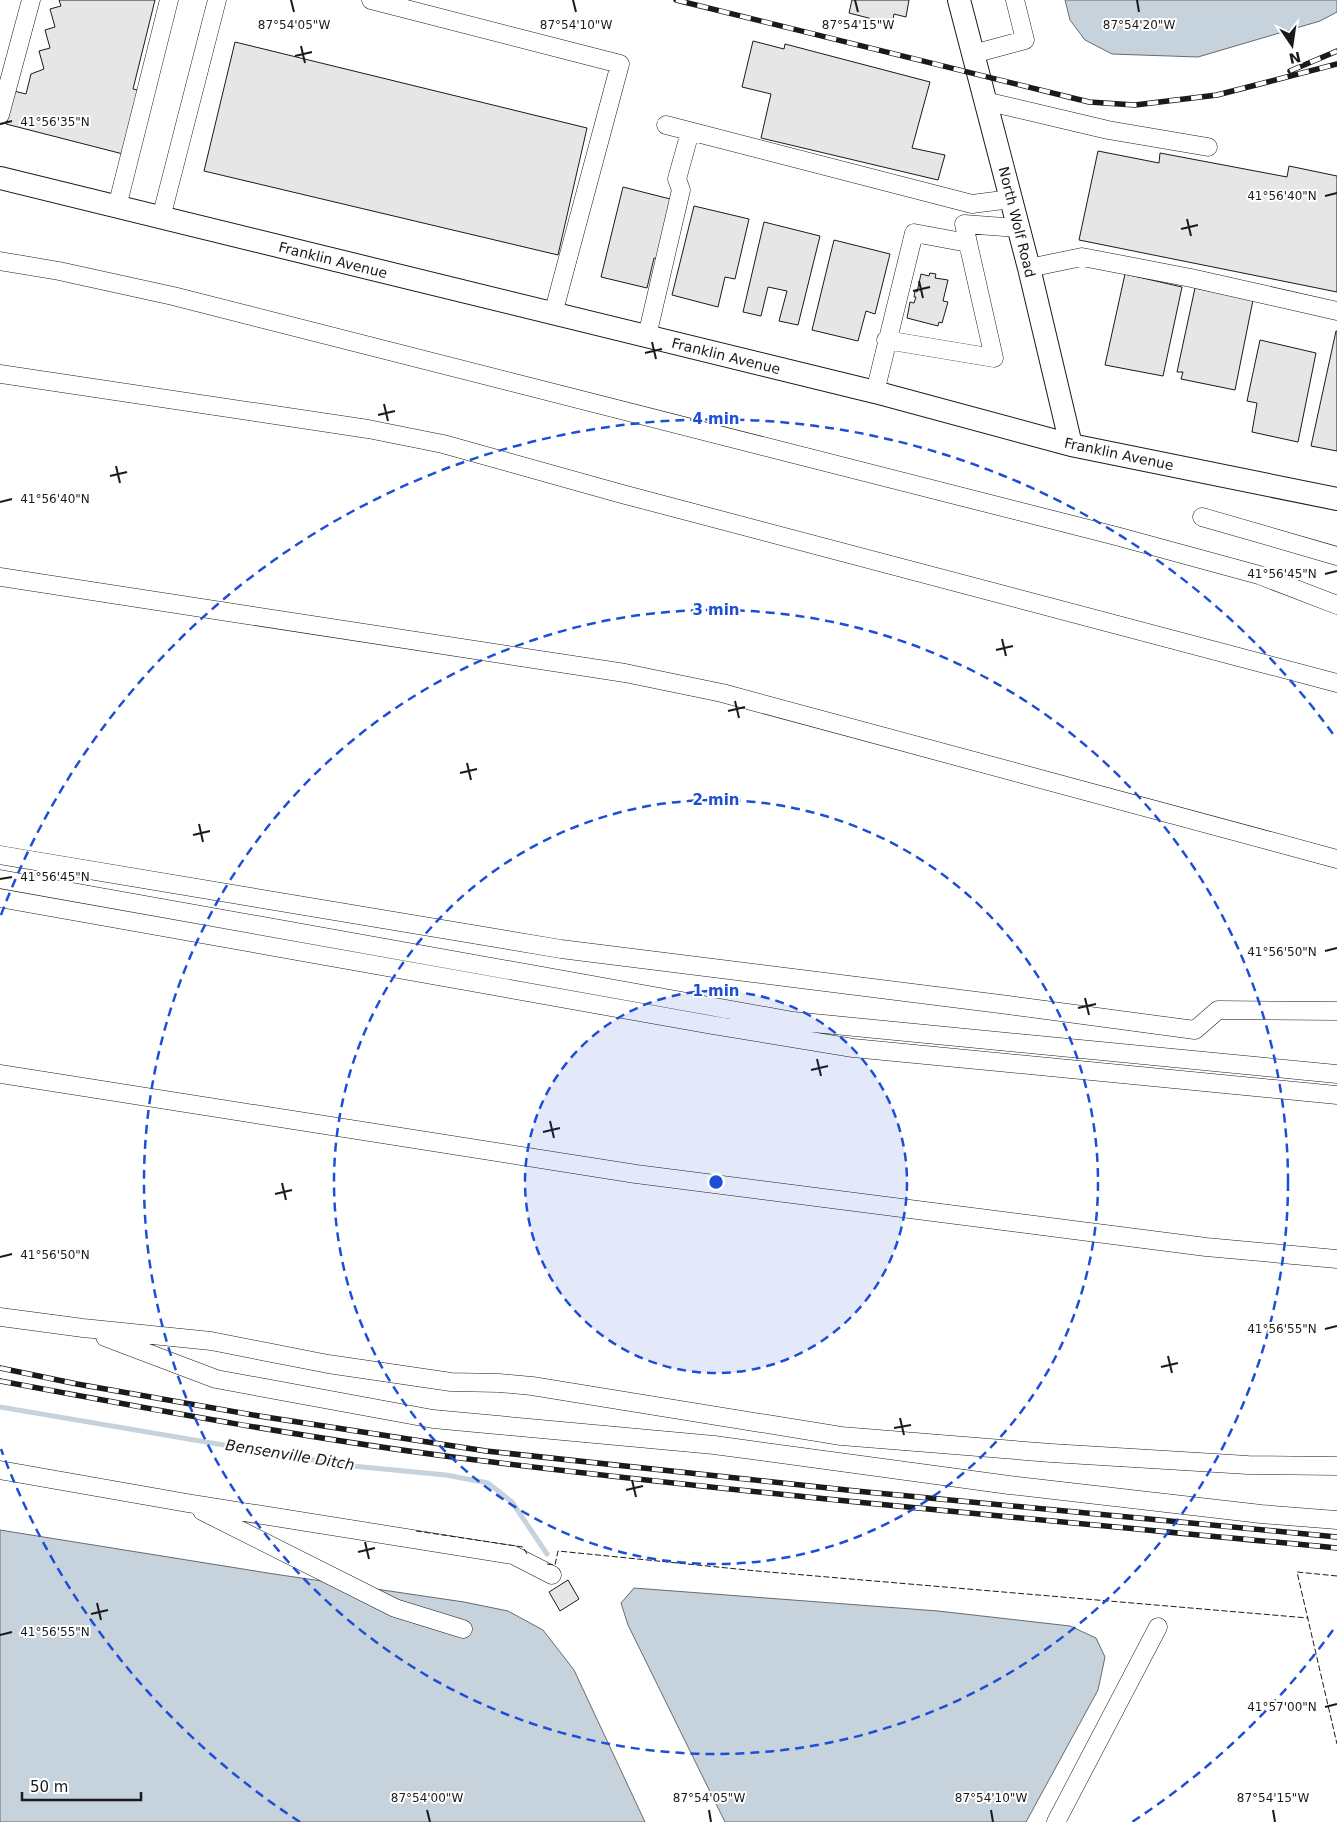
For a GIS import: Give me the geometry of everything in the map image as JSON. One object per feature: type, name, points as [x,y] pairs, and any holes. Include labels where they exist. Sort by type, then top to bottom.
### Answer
[{"type":"main road","name":"North Wolf Road","points":[[959,0],[1029,268],[1071,445]]},
{"type":"main road","name":"Franklin Avenue","points":[[0,178],[874,392],[1071,445],[1337,499]]},
{"type":"lane","points":[[0,115],[32,0]]},
{"type":"lane","points":[[117,206],[169,0]]},
{"type":"lane","points":[[161,218],[217,0]]},
{"type":"lane","points":[[371,0],[620,64],[553,314]]},
{"type":"lane","points":[[973,54],[1025,40],[1015,0]]},
{"type":"lane","points":[[985,101],[1108,130],[1208,147]]},
{"type":"lane","points":[[666,125],[972,204],[1011,199]]},
{"type":"lane","points":[[647,336],[681,190],[677,179],[690,132]]},
{"type":"lane","points":[[886,340],[994,358],[964,224],[1018,228]]},
{"type":"lane","points":[[874,392],[914,233],[968,243]]},
{"type":"lane","points":[[1029,268],[1082,257],[1191,278],[1337,311]]},
{"type":"lane","points":[[0,261],[59,271],[173,296],[1116,536],[1259,575],[1337,605]]},
{"type":"lane","points":[[0,374],[368,429],[443,444],[622,494],[1337,683]]},
{"type":"lane","points":[[1202,517],[1337,556]]},
{"type":"lane","points":[[0,577],[635,675],[722,694],[1337,859]]},
{"type":"lane","points":[[0,855],[560,949],[1195,1030],[1218,1010],[1337,1011]]},
{"type":"lane","points":[[0,879],[793,1021],[1337,1074]]},
{"type":"lane","points":[[0,898],[712,1026],[853,1048],[1337,1096]]},
{"type":"lane","points":[[0,1074],[636,1174],[1197,1246],[1337,1259]]},
{"type":"lane","points":[[0,1317],[83,1328],[211,1341],[328,1364],[451,1382],[532,1386],[840,1436],[1061,1454],[1248,1465],[1337,1466]]},
{"type":"lane","points":[[83,1328],[216,1379],[433,1419],[714,1445],[1009,1485],[1261,1514],[1337,1520]]},
{"type":"lane","points":[[0,1470],[187,1503],[513,1555],[552,1575]]},
{"type":"lane","points":[[187,1503],[395,1608],[463,1628]]},
{"type":"lane","points":[[1056,1822],[1158,1626]]},
{"type":"shaded area","points":[[1065,0],[1337,0],[1337,12],[1320,21],[1198,57],[1112,54],[1085,40],[1070,20]]},
{"type":"shaded area","points":[[0,1530],[464,1602],[508,1611],[543,1630],[574,1670],[645,1822],[0,1822]]},
{"type":"shaded area","points":[[634,1588],[938,1611],[1070,1626],[1096,1638],[1105,1657],[1098,1690],[1026,1822],[725,1822],[628,1625],[621,1603]]},
{"type":"building","points":[[59,0],[155,0],[133,89],[138,90],[123,154],[6,124],[14,91],[26,94],[31,74],[44,69],[39,51],[50,48],[45,30],[55,27],[50,9],[61,6]]},
{"type":"building","points":[[852,0],[909,0],[906,17],[894,14],[892,24],[849,13]]},
{"type":"building","points":[[753,41],[784,49],[785,44],[930,82],[912,148],[945,155],[938,180],[761,138],[771,94],[742,87]]},
{"type":"building","points":[[235,42],[587,128],[558,255],[204,171]]},
{"type":"building","points":[[1098,151],[1159,163],[1160,153],[1287,177],[1289,166],[1337,176],[1337,292],[1079,240]]},
{"type":"building","points":[[623,187],[678,201],[664,261],[654,258],[647,288],[601,277]]},
{"type":"building","points":[[694,206],[749,219],[735,279],[725,277],[718,307],[672,295]]},
{"type":"building","points":[[764,222],[820,236],[798,325],[779,321],[787,291],[768,287],[761,316],[743,312]]},
{"type":"building","points":[[834,240],[890,254],[875,314],[866,311],[858,341],[812,330]]},
{"type":"building","points":[[930,273],[936,274],[935,278],[948,280],[943,301],[948,302],[942,323],[939,322],[938,326],[907,318],[910,302],[914,303],[916,297],[914,297],[915,291],[917,292],[921,274],[929,276]]},
{"type":"building","points":[[1125,274],[1182,287],[1163,376],[1105,365]]},
{"type":"building","points":[[1195,288],[1253,300],[1235,390],[1181,379],[1183,372],[1177,372]]},
{"type":"building","points":[[1337,331],[1337,451],[1311,446]]},
{"type":"building","points":[[1260,340],[1316,353],[1298,442],[1252,432],[1257,403],[1247,401]]},
{"type":"building","points":[[568,1580],[579,1599],[560,1611],[549,1592]]},
{"type":"waterway","name":"Bensenville Ditch","points":[[0,1407],[342,1465],[446,1475],[488,1483],[512,1502],[547,1554]]},
{"type":"railway","points":[[676,0],[1089,102],[1135,105],[1217,95],[1337,64]]},
{"type":"railway","points":[[1290,71],[1337,51]]},
{"type":"railway","points":[[0,1368],[77,1384],[259,1416],[486,1451],[856,1491],[1337,1537]]},
{"type":"railway","points":[[0,1381],[292,1433],[468,1459],[793,1496],[1337,1548]]},
{"type":"fence","points":[[416,1531],[523,1547],[527,1554]]},
{"type":"fence","points":[[547,1564],[555,1565],[558,1551],[757,1571],[1308,1618]]},
{"type":"fence","points":[[1337,1576],[1297,1572],[1337,1744]]}]
